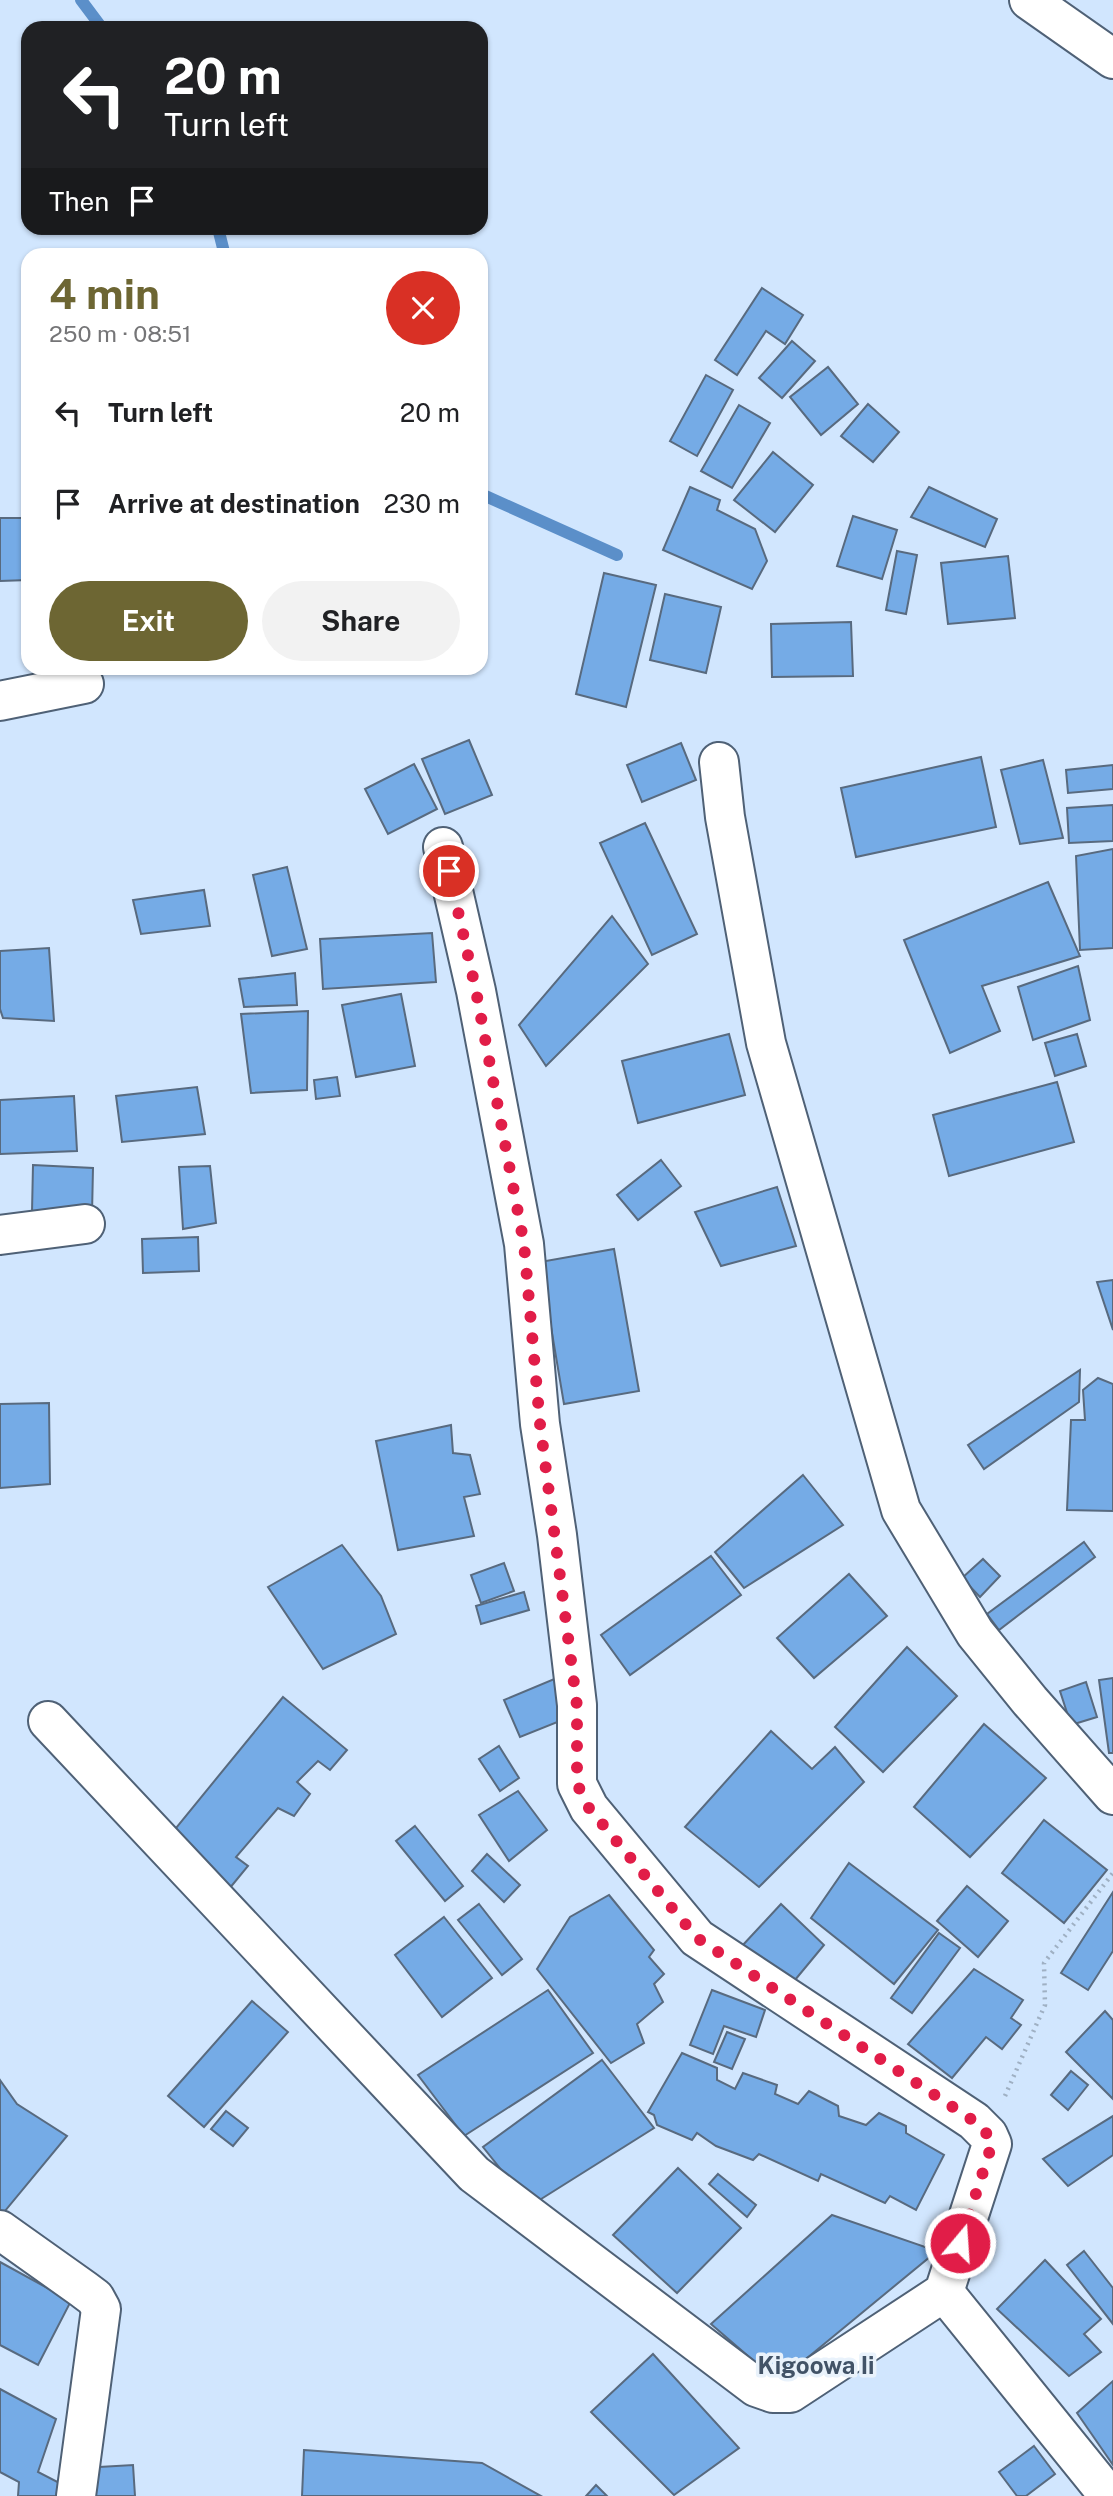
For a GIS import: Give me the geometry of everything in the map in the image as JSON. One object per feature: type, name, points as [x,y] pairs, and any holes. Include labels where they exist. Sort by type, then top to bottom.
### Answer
[{"type":"main road","points":[[1029,0],[1113,59]]},
{"type":"main road","points":[[0,701],[84,684]]},
{"type":"main road","points":[[719,762],[725,817],[766,1043],[890,1480],[901,1510],[975,1633],[1030,1701],[1113,1795]]},
{"type":"main road","points":[[48,1721],[474,2174],[756,2387],[773,2393],[790,2393],[944,2292],[992,2144],[988,2135],[974,2121],[697,1938],[589,1808],[577,1784],[577,1706],[540,1424],[524,1244],[476,991],[443,847]]},
{"type":"main road","points":[[0,1235],[85,1224]]},
{"type":"main road","points":[[0,2231],[95,2298],[101,2309],[76,2496]]},
{"type":"main road","points":[[944,2292],[1110,2496]]},
{"type":"path","points":[[988,2135],[1045,2005],[1044,1963],[1113,1873]]},
{"type":"building","points":[[762,288],[803,315],[785,344],[766,331],[737,375],[715,360]]},
{"type":"building","points":[[792,341],[815,361],[782,398],[759,378]]},
{"type":"building","points":[[828,367],[858,404],[821,435],[790,397]]},
{"type":"building","points":[[706,375],[733,390],[697,456],[670,441]]},
{"type":"building","points":[[868,404],[899,432],[873,462],[841,436]]},
{"type":"building","points":[[739,405],[770,423],[732,488],[701,471]]},
{"type":"building","points":[[773,452],[813,485],[775,532],[734,500]]},
{"type":"building","points":[[690,487],[720,500],[717,510],[755,529],[767,561],[752,589],[663,550]]},
{"type":"building","points":[[929,487],[997,519],[985,547],[911,517]]},
{"type":"building","points":[[853,516],[897,530],[882,579],[837,566]]},
{"type":"building","points":[[0,518],[21,518],[21,580],[0,581]]},
{"type":"building","points":[[897,551],[917,555],[906,614],[886,610]]},
{"type":"building","points":[[1008,556],[1015,618],[948,624],[941,563]]},
{"type":"building","points":[[604,573],[656,585],[626,707],[576,694]]},
{"type":"building","points":[[665,594],[721,607],[706,673],[650,660]]},
{"type":"building","points":[[851,622],[853,676],[772,677],[771,624]]},
{"type":"building","points":[[469,740],[492,795],[445,814],[422,759]]},
{"type":"building","points":[[681,743],[696,780],[642,802],[627,765]]},
{"type":"building","points":[[981,757],[996,827],[856,857],[841,788]]},
{"type":"building","points":[[1043,760],[1063,838],[1020,844],[1001,770]]},
{"type":"building","points":[[414,764],[437,809],[388,834],[365,789]]},
{"type":"building","points":[[1113,765],[1113,789],[1068,793],[1066,770]]},
{"type":"building","points":[[1113,805],[1113,841],[1069,843],[1067,808]]},
{"type":"building","points":[[645,823],[697,934],[652,955],[600,843]]},
{"type":"building","points":[[1113,849],[1113,948],[1080,950],[1076,856]]},
{"type":"building","points":[[287,867],[307,949],[272,956],[253,875]]},
{"type":"building","points":[[1048,882],[1080,956],[982,986],[1000,1031],[950,1053],[904,940]]},
{"type":"building","points":[[204,890],[210,926],[141,934],[133,900]]},
{"type":"building","points":[[612,916],[648,964],[546,1066],[519,1025]]},
{"type":"building","points":[[432,933],[436,982],[323,989],[320,939]]},
{"type":"building","points":[[49,948],[54,1021],[3,1018],[0,1009],[0,951]]},
{"type":"building","points":[[1078,966],[1090,1020],[1033,1040],[1018,987]]},
{"type":"building","points":[[295,973],[297,1005],[244,1007],[239,979]]},
{"type":"building","points":[[401,994],[415,1066],[356,1077],[342,1005]]},
{"type":"building","points":[[308,1011],[307,1090],[251,1093],[241,1014]]},
{"type":"building","points":[[729,1034],[745,1095],[638,1123],[622,1061]]},
{"type":"building","points":[[1077,1034],[1086,1066],[1055,1076],[1045,1043]]},
{"type":"building","points":[[337,1077],[340,1096],[316,1099],[314,1080]]},
{"type":"building","points":[[1057,1082],[1074,1142],[949,1176],[933,1115]]},
{"type":"building","points":[[197,1087],[205,1134],[122,1142],[116,1096]]},
{"type":"building","points":[[74,1096],[77,1151],[0,1154],[0,1100]]},
{"type":"building","points":[[661,1160],[681,1186],[638,1220],[617,1195]]},
{"type":"building","points":[[33,1165],[93,1168],[92,1214],[32,1212]]},
{"type":"building","points":[[210,1166],[216,1223],[183,1229],[179,1167]]},
{"type":"building","points":[[777,1187],[796,1246],[721,1266],[695,1212]]},
{"type":"building","points":[[198,1237],[199,1271],[143,1273],[142,1239]]},
{"type":"building","points":[[614,1249],[639,1391],[564,1404],[540,1262]]},
{"type":"building","points":[[1113,1280],[1113,1330],[1097,1282]]},
{"type":"building","points":[[1080,1370],[1079,1402],[984,1469],[968,1445]]},
{"type":"building","points":[[1098,1378],[1113,1384],[1113,1511],[1067,1510],[1071,1420],[1085,1420],[1083,1390]]},
{"type":"building","points":[[49,1403],[50,1484],[0,1488],[0,1404]]},
{"type":"building","points":[[451,1425],[453,1453],[470,1455],[480,1494],[464,1497],[474,1536],[398,1550],[376,1441]]},
{"type":"building","points":[[803,1475],[843,1525],[744,1588],[715,1552]]},
{"type":"building","points":[[1084,1542],[1095,1557],[999,1630],[987,1614]]},
{"type":"building","points":[[342,1545],[381,1596],[396,1634],[323,1669],[268,1587]]},
{"type":"building","points":[[711,1556],[741,1595],[630,1675],[601,1635]]},
{"type":"building","points":[[983,1559],[1000,1576],[980,1597],[962,1578]]},
{"type":"building","points":[[504,1563],[514,1591],[481,1603],[471,1575]]},
{"type":"building","points":[[849,1574],[887,1616],[814,1678],[777,1638]]},
{"type":"building","points":[[524,1592],[529,1610],[481,1624],[476,1606]]},
{"type":"building","points":[[907,1647],[957,1696],[883,1772],[835,1727]]},
{"type":"building","points":[[559,1677],[575,1715],[520,1737],[504,1700]]},
{"type":"building","points":[[1113,1678],[1113,1753],[1109,1753],[1099,1680]]},
{"type":"building","points":[[1086,1682],[1097,1717],[1071,1725],[1060,1691]]},
{"type":"building","points":[[283,1697],[347,1750],[330,1770],[318,1761],[297,1782],[310,1794],[294,1816],[278,1808],[236,1857],[248,1866],[229,1889],[167,1839]]},
{"type":"building","points":[[984,1724],[1046,1778],[970,1857],[914,1807]]},
{"type":"building","points":[[771,1731],[812,1769],[835,1747],[864,1782],[759,1887],[685,1827]]},
{"type":"building","points":[[499,1746],[519,1778],[500,1791],[479,1759]]},
{"type":"building","points":[[518,1791],[547,1830],[509,1861],[479,1815]]},
{"type":"building","points":[[1044,1820],[1107,1870],[1064,1923],[1002,1873]]},
{"type":"building","points":[[415,1826],[463,1886],[445,1901],[396,1841]]},
{"type":"building","points":[[487,1854],[520,1885],[504,1902],[472,1871]]},
{"type":"building","points":[[849,1863],[938,1930],[894,1984],[811,1918]]},
{"type":"building","points":[[967,1886],[1008,1921],[978,1957],[937,1921]]},
{"type":"building","points":[[1113,1892],[1113,1951],[1088,1990],[1061,1973]]},
{"type":"building","points":[[609,1895],[654,1950],[649,1957],[664,1974],[654,1984],[663,2002],[637,2024],[644,2043],[611,2063],[537,1969],[570,1917]]},
{"type":"building","points":[[479,1904],[522,1959],[502,1975],[458,1920]]},
{"type":"building","points":[[781,1904],[824,1945],[790,1986],[742,1946]]},
{"type":"building","points":[[444,1917],[492,1978],[442,2017],[395,1955]]},
{"type":"building","points":[[939,1933],[960,1948],[912,2013],[891,1998]]},
{"type":"building","points":[[974,1969],[1023,2000],[1011,2018],[1021,2025],[1002,2049],[986,2037],[952,2078],[908,2044]]},
{"type":"building","points":[[548,1990],[593,2053],[464,2136],[418,2075]]},
{"type":"building","points":[[712,1990],[765,2010],[756,2037],[724,2026],[713,2054],[690,2045]]},
{"type":"building","points":[[252,2001],[288,2032],[204,2127],[168,2096]]},
{"type":"building","points":[[1105,2011],[1113,2020],[1113,2099],[1066,2052]]},
{"type":"building","points":[[727,2032],[745,2039],[732,2069],[714,2062]]},
{"type":"building","points":[[682,2053],[717,2068],[717,2080],[735,2089],[743,2073],[777,2085],[775,2094],[798,2104],[809,2091],[838,2106],[839,2116],[866,2125],[879,2113],[906,2126],[906,2133],[944,2155],[916,2210],[890,2196],[885,2203],[821,2174],[818,2181],[759,2154],[753,2160],[716,2146],[697,2133],[692,2140],[657,2125],[654,2115],[648,2112]]},
{"type":"building","points":[[602,2060],[654,2128],[530,2206],[483,2147]]},
{"type":"building","points":[[1071,2071],[1088,2085],[1068,2110],[1051,2095]]},
{"type":"building","points":[[0,2080],[17,2104],[67,2136],[0,2217]]},
{"type":"building","points":[[226,2111],[248,2128],[233,2146],[211,2129]]},
{"type":"building","points":[[1113,2116],[1113,2155],[1068,2186],[1043,2159]]},
{"type":"building","points":[[678,2168],[741,2228],[677,2293],[613,2235]]},
{"type":"building","points":[[718,2174],[756,2205],[747,2217],[709,2184]]},
{"type":"building","points":[[832,2215],[937,2251],[778,2382],[711,2324]]},
{"type":"building","points":[[1084,2251],[1113,2288],[1113,2324],[1067,2265]]},
{"type":"building","points":[[1045,2260],[1101,2319],[1084,2334],[1101,2352],[1069,2376],[997,2309]]},
{"type":"building","points":[[0,2262],[71,2301],[38,2365],[0,2345]]},
{"type":"building","points":[[653,2354],[739,2448],[674,2495],[591,2412]]},
{"type":"building","points":[[1113,2381],[1113,2465],[1077,2413]]},
{"type":"building","points":[[0,2389],[56,2419],[38,2472],[73,2490],[70,2496],[18,2496],[19,2482],[0,2472]]},
{"type":"building","points":[[1034,2446],[1055,2474],[1026,2496],[1017,2496],[999,2472]]},
{"type":"building","points":[[304,2450],[482,2463],[541,2496],[302,2496]]},
{"type":"building","points":[[133,2465],[135,2496],[83,2496],[82,2468]]},
{"type":"building","points":[[596,2485],[607,2496],[586,2496]]},
{"type":"waterway","points":[[81,0],[97,21]]},
{"type":"waterway","points":[[220,235],[223,248]]},
{"type":"waterway","points":[[488,497],[617,555]]},
{"type":"district","name":"Kigoowa Ii","points":[[816,2366]]},
{"type":"route","points":[[449,871],[476,991],[524,1244],[540,1424],[577,1706],[577,1784],[589,1808],[697,1938],[974,2121],[988,2135],[992,2144],[960,2243]]}]
